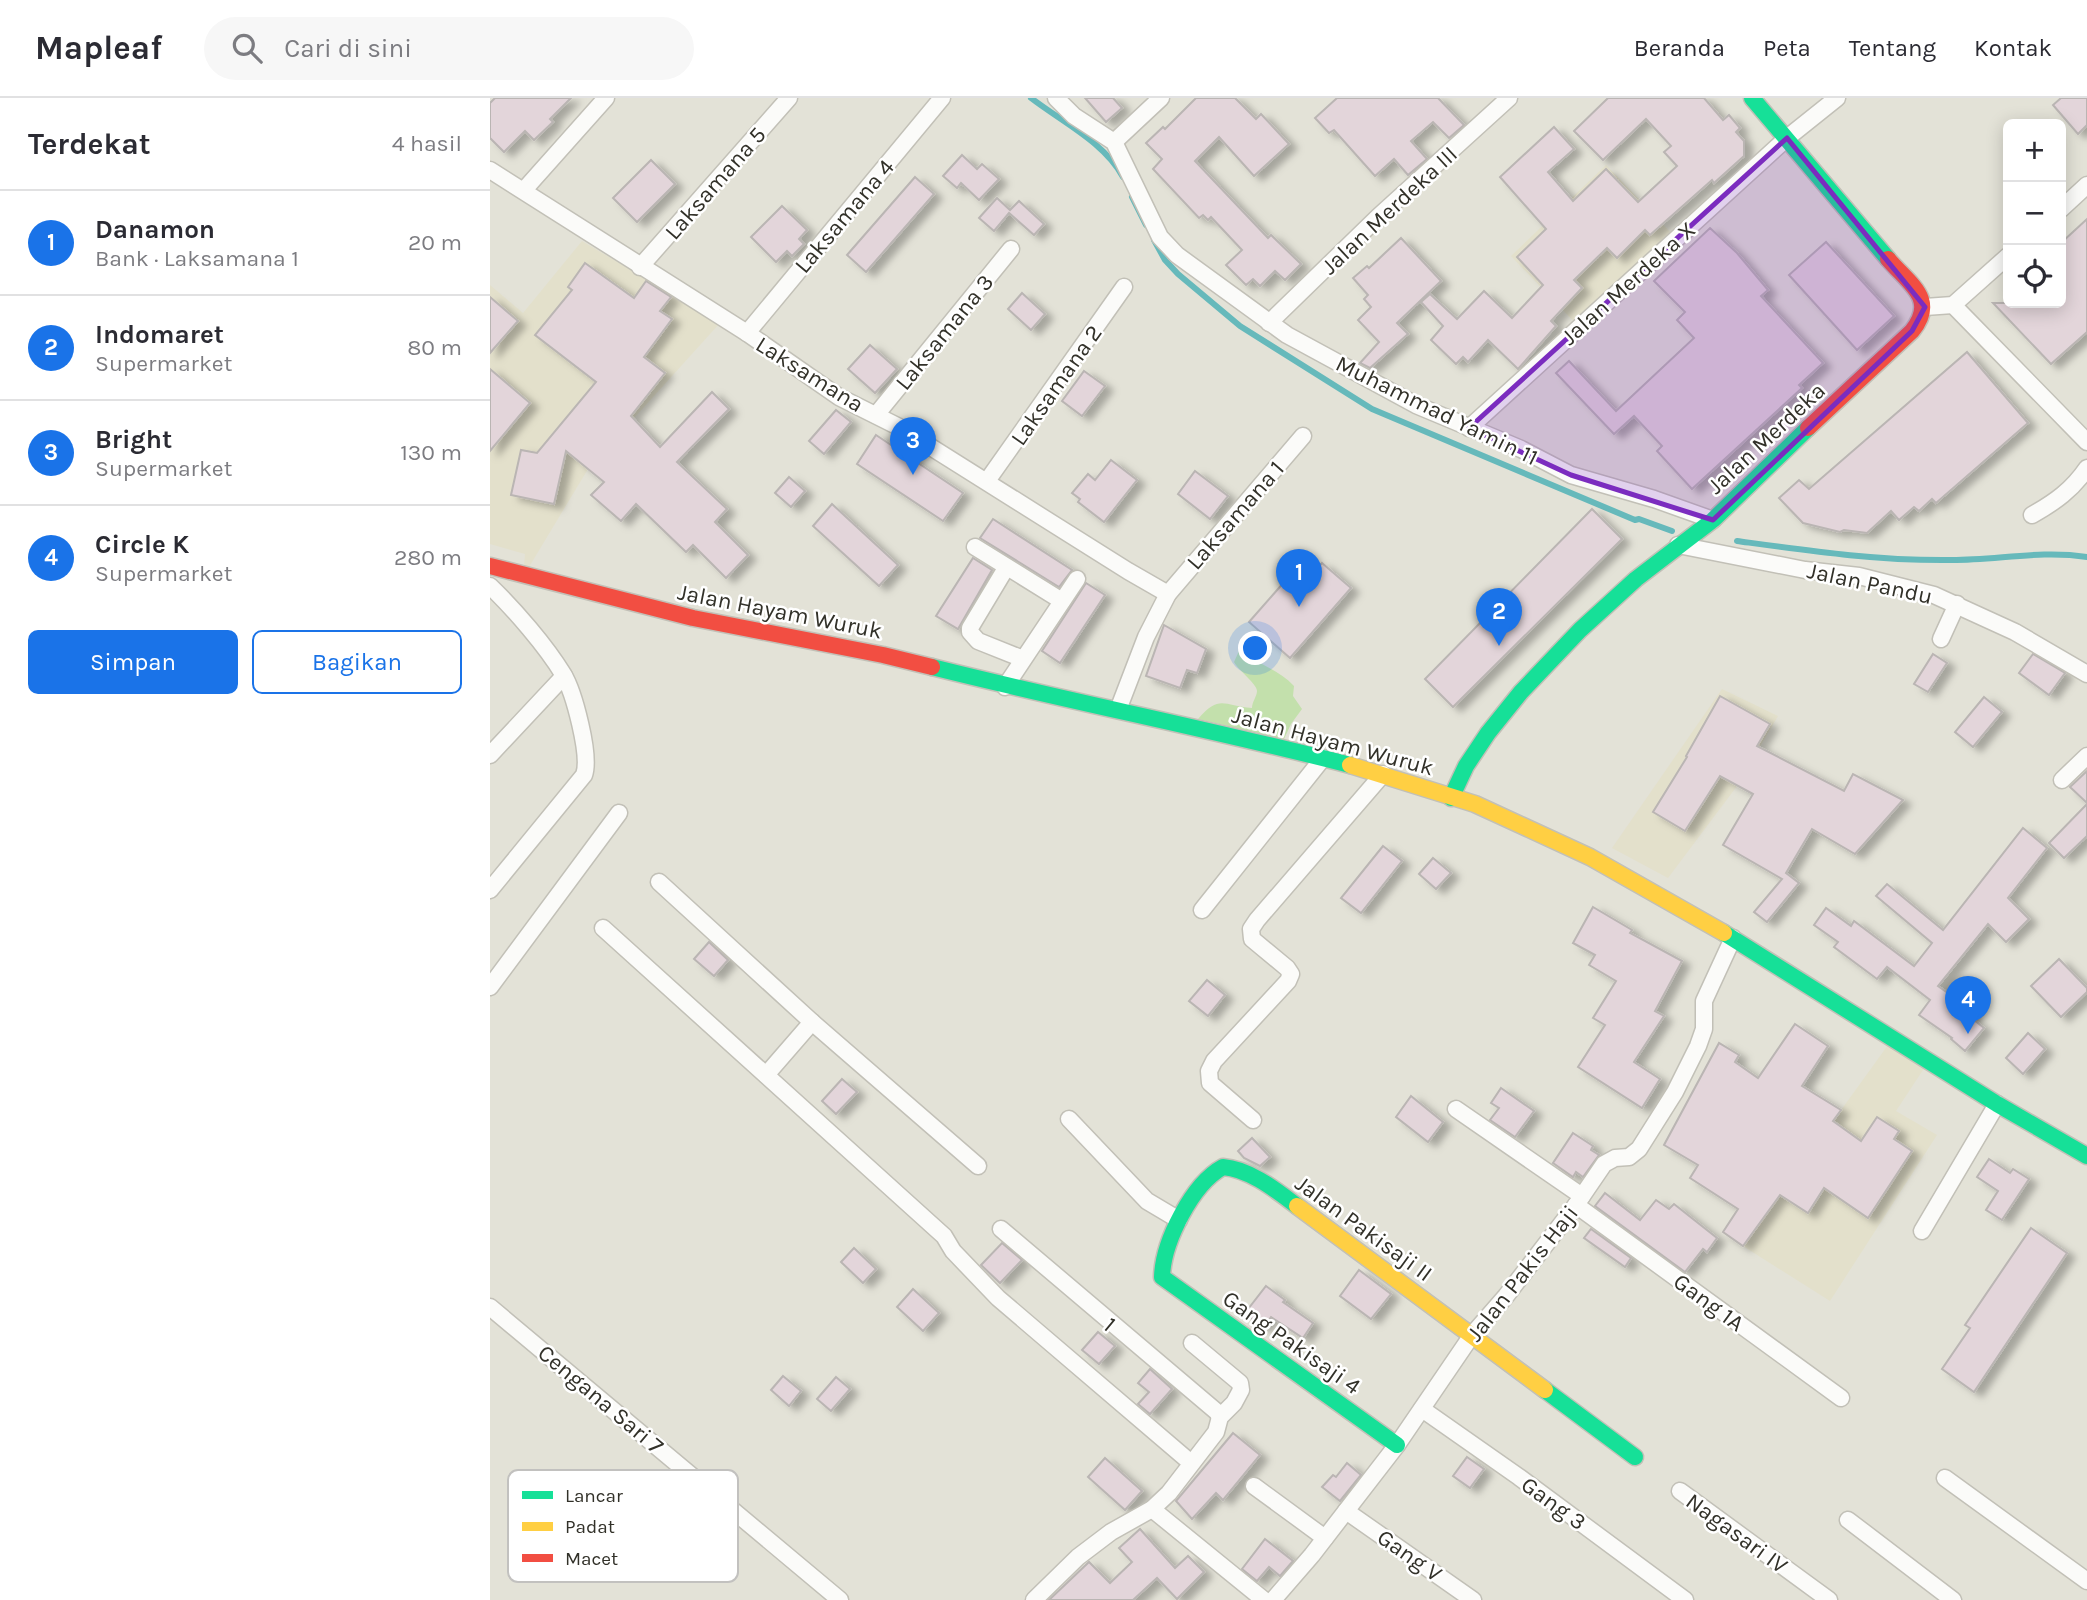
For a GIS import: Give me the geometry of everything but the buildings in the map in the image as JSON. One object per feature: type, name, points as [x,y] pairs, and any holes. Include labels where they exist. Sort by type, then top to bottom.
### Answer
[{"type":"main road","points":[[1752,98],[1909,282],[1925,307]]},
{"type":"main road","name":"Jalan Merdeka","points":[[1451,798],[1474,755],[1521,692],[1580,630],[1636,579],[1713,520],[1912,331],[1923,317],[1925,307]]},
{"type":"main road","name":"Jalan Hayam Wuruk","points":[[490,566],[693,618],[883,654],[1005,687],[1118,710],[1323,758],[1475,804],[1590,857],[1733,938],[1997,1104],[2087,1156]]},
{"type":"main road","name":"Jalan Pakisaji II","points":[[1179,1220],[1207,1178],[1224,1167],[1264,1183],[1635,1457]]},
{"type":"main road","name":"Gang Pakisaji 4","points":[[1179,1220],[1171,1235],[1161,1270],[1162,1277],[1397,1445]]},
{"type":"street","points":[[524,190],[606,98]]},
{"type":"street","name":"Laksamana 5","points":[[640,267],[789,98]]},
{"type":"street","name":"Laksamana 4","points":[[747,333],[942,98]]},
{"type":"street","points":[[1056,98],[1074,116],[1114,142],[1160,98]]},
{"type":"street","name":"Jalan Merdeka III","points":[[1269,323],[1378,217],[1509,98]]},
{"type":"street","name":"Jalan Merdeka X","points":[[1469,428],[1787,138],[1837,98]]},
{"type":"street","name":"Muhammad Yamin 11","points":[[1114,142],[1160,237],[1177,255],[1269,323],[1405,399],[1521,449],[1571,475],[1654,499],[1713,520]]},
{"type":"street","name":"Laksamana","points":[[490,170],[747,333],[839,397],[876,415],[987,481],[1168,594]]},
{"type":"street","points":[[2066,205],[2087,186]]},
{"type":"street","name":"Laksamana 3","points":[[876,415],[1011,249]]},
{"type":"street","points":[[1925,307],[1952,305],[2003,260]]},
{"type":"street","name":"Laksamana 2","points":[[987,481],[1124,287]]},
{"type":"street","points":[[1952,305],[2087,442]]},
{"type":"street","name":"Laksamana 1","points":[[1168,594],[1303,436]]},
{"type":"street","points":[[2032,515],[2060,498],[2077,483],[2087,468]]},
{"type":"street","name":"Jalan Pandu","points":[[1678,545],[1805,570],[1859,576],[1898,584],[1957,604],[2015,632],[2087,674]]},
{"type":"street","points":[[975,547],[1062,601]]},
{"type":"street","points":[[1006,568],[970,632],[978,641],[1023,659]]},
{"type":"street","points":[[1005,687],[1077,579]]},
{"type":"street","points":[[490,586],[565,676],[585,744],[587,768],[490,890]]},
{"type":"street","points":[[1118,710],[1146,637],[1168,594]]},
{"type":"street","points":[[1941,639],[1957,604]]},
{"type":"street","points":[[490,755],[565,676]]},
{"type":"street","points":[[2062,780],[2087,756]]},
{"type":"street","points":[[1202,910],[1323,758]]},
{"type":"street","points":[[1253,1120],[1210,1083],[1209,1071],[1214,1061],[1288,981],[1291,974],[1252,939],[1251,929],[1382,774]]},
{"type":"street","points":[[490,987],[619,813]]},
{"type":"street","points":[[659,881],[812,1022],[978,1166]]},
{"type":"street","points":[[603,928],[944,1236],[953,1251],[998,1298],[1191,1462]]},
{"type":"street","name":"Jalan Pakis Haji","points":[[1262,1599],[1325,1538],[1397,1445],[1472,1335],[1506,1296],[1608,1161],[1634,1154],[1675,1092],[1704,1029],[1704,1001],[1733,938]]},
{"type":"street","points":[[766,1075],[812,1022]]},
{"type":"street","points":[[1922,1231],[1997,1104]]},
{"type":"street","name":"Gang 1A","points":[[1456,1109],[1841,1398]]},
{"type":"street","points":[[1069,1119],[1147,1201],[1179,1220]]},
{"type":"street","name":"1","points":[[1001,1229],[1217,1412],[1220,1418]]},
{"type":"street","name":"Cengana Sari 7","points":[[490,1307],[685,1470]]},
{"type":"street","points":[[1034,1600],[1078,1557],[1111,1532],[1152,1508],[1169,1493],[1216,1432],[1220,1418],[1234,1404],[1241,1390],[1240,1384],[1192,1343]]},
{"type":"street","name":"Gang 3","points":[[1422,1409],[1685,1600]]},
{"type":"street","points":[[1945,1478],[2087,1581]]},
{"type":"street","points":[[1254,1486],[1325,1538]]},
{"type":"street","name":"Nagasari IV","points":[[1680,1491],[1829,1600]]},
{"type":"street","points":[[1152,1508],[1262,1599]]},
{"type":"street","name":"Gang V","points":[[1346,1511],[1473,1600]]},
{"type":"street","name":"Cengana Sari 7","points":[[738,1515],[840,1600]]},
{"type":"street","points":[[1848,1520],[1953,1600]]},
{"type":"highlighted area","points":[[1787,138],[1925,307],[1912,331],[1713,520],[1571,475],[1469,428]]},
{"type":"shaded area","points":[[1606,165],[1674,236],[1580,328],[1511,256]]},
{"type":"shaded area","points":[[582,241],[720,323],[588,469],[523,577],[525,554],[490,544],[490,285],[523,313]]},
{"type":"shaded area","points":[[1722,689],[1778,716],[1737,786],[1668,878],[1612,848]]},
{"type":"shaded area","points":[[1888,1045],[1925,1067],[1896,1111],[1937,1135],[1830,1301],[1743,1246]]},
{"type":"green space","points":[[1239,651],[1275,671],[1294,686],[1293,696],[1302,709],[1284,739],[1198,719],[1217,704],[1252,708],[1257,691],[1234,662]]},
{"type":"waterway","points":[[1031,98],[1094,143],[1123,177]]},
{"type":"waterway","points":[[1132,197],[1146,225]]},
{"type":"waterway","points":[[1154,240],[1165,260],[1178,274],[1240,326],[1372,409],[1635,520],[1672,531]]},
{"type":"waterway","points":[[1737,541],[1897,559],[1969,560],[2053,555],[2087,557]]},
{"type":"traffic: fast","points":[[1752,98],[1888,259]]},
{"type":"traffic: fast","points":[[1451,798],[1466,766],[1488,733],[1521,692],[1580,630],[1636,579],[1713,520],[1808,428]]},
{"type":"traffic: fast","points":[[932,667],[1350,765]]},
{"type":"traffic: fast","points":[[1724,933],[1997,1104],[2087,1156]]},
{"type":"traffic: fast","points":[[1297,1206],[1253,1176],[1223,1167],[1201,1186],[1181,1215],[1168,1247],[1162,1277],[1397,1445]]},
{"type":"traffic: fast","points":[[1545,1390],[1635,1457]]},
{"type":"traffic: slow","points":[[1350,765],[1475,804],[1590,857],[1724,933]]},
{"type":"traffic: slow","points":[[1297,1206],[1545,1390]]},
{"type":"traffic: jam","points":[[1808,428],[1912,331],[1919,320],[1922,310],[1918,292],[1888,259]]},
{"type":"traffic: jam","points":[[490,566],[693,618],[932,667]]},
{"type":"place","name":"Bright","points":[[913,475]]},
{"type":"place","name":"Danamon","points":[[1299,607]]},
{"type":"place","name":"Indomaret","points":[[1499,646]]},
{"type":"place","name":"Circle K","points":[[1968,1034]]}]
